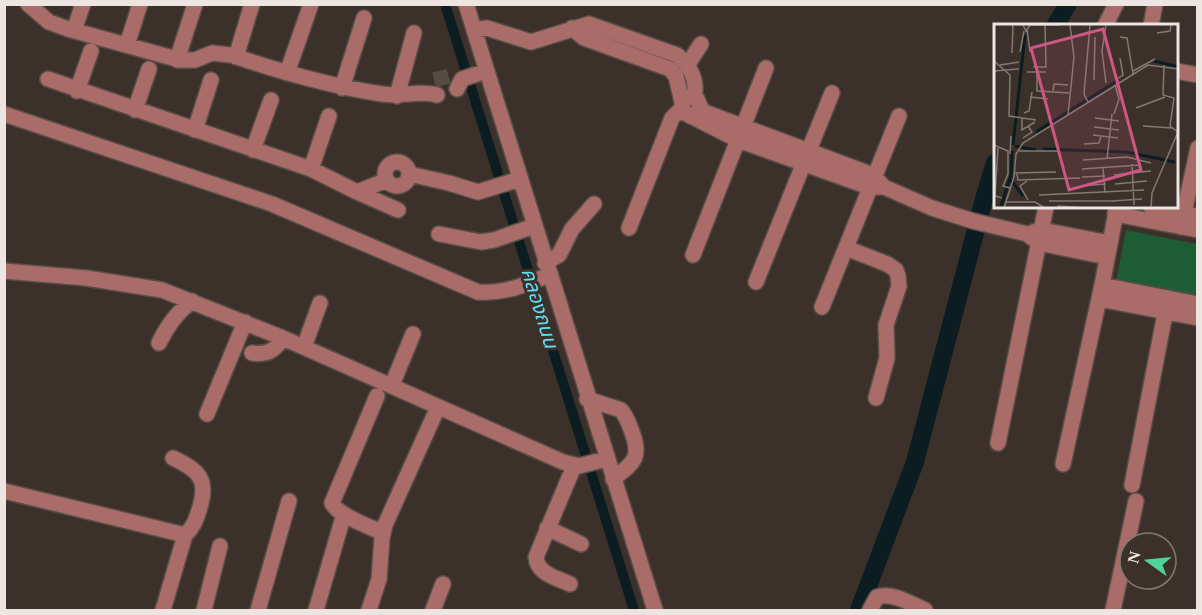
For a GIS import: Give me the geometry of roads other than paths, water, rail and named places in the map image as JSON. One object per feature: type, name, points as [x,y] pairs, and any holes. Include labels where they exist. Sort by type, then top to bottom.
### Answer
[{"type":"street","points":[[28,4],[49,22],[177,60],[195,60],[212,53],[236,57],[342,87],[397,96],[432,89]]},
{"type":"street","points":[[74,30],[83,4]]},
{"type":"street","points":[[127,45],[140,4]]},
{"type":"street","points":[[177,60],[195,4]]},
{"type":"street","points":[[236,57],[252,4]]},
{"type":"street","points":[[287,73],[311,4]]},
{"type":"street","points":[[466,4],[514,177],[587,399],[603,460],[613,479],[655,610]]},
{"type":"street","points":[[1106,24],[1116,4]]},
{"type":"street","points":[[1151,24],[1155,4]]},
{"type":"street","points":[[342,87],[364,18]]},
{"type":"street","points":[[474,30],[487,28],[531,42],[590,24],[677,55],[688,64],[697,85],[689,107],[672,118],[629,228]]},
{"type":"street","points":[[572,28],[584,38],[670,69],[676,76],[689,107],[741,133],[876,183],[922,204],[973,221],[1108,250]]},
{"type":"street","points":[[397,96],[414,33]]},
{"type":"street","points":[[688,64],[701,44]]},
{"type":"street","points":[[77,91],[92,51]]},
{"type":"street","points":[[693,255],[766,68]]},
{"type":"street","points":[[135,110],[149,69]]},
{"type":"street","points":[[1178,71],[1197,75]]},
{"type":"street","points":[[459,80],[483,72]]},
{"type":"street","points":[[48,79],[77,91],[311,169],[398,210]]},
{"type":"street","points":[[195,130],[211,80]]},
{"type":"street","points":[[756,282],[832,93]]},
{"type":"street","points":[[253,150],[271,100]]},
{"type":"street","points":[[4,114],[272,204],[477,292],[494,293],[521,286],[545,272],[559,255],[572,229],[594,204]]},
{"type":"street","points":[[311,169],[329,116]]},
{"type":"street","points":[[822,307],[876,183],[899,116]]},
{"type":"street","points":[[1187,219],[1197,148]]},
{"type":"street","points":[[357,192],[387,180],[390,184],[400,186],[408,179],[409,174],[463,187],[489,184],[514,177]]},
{"type":"street","points":[[998,443],[1036,236],[1046,208]]},
{"type":"street","points":[[1154,208],[1187,219],[1197,230]]},
{"type":"street","points":[[1064,464],[1116,211],[1187,219]]},
{"type":"street","points":[[439,234],[481,242],[531,227]]},
{"type":"street","points":[[846,248],[887,264],[896,270],[898,276],[899,286],[886,325],[887,358],[876,398]]},
{"type":"street","points":[[4,271],[136,285],[162,290],[283,338],[576,466],[603,460]]},
{"type":"street","points":[[1101,292],[1167,305],[1197,318]]},
{"type":"street","points":[[159,344],[167,326],[180,310],[192,301]]},
{"type":"street","points":[[304,347],[320,303]]},
{"type":"street","points":[[1167,305],[1197,304]]},
{"type":"street","points":[[1132,485],[1167,305]]},
{"type":"street","points":[[207,414],[245,322]]},
{"type":"street","points":[[392,385],[413,334]]},
{"type":"street","points":[[252,353],[265,354],[272,351],[283,338]]},
{"type":"street","points":[[377,396],[332,503],[335,509],[383,533]]},
{"type":"street","points":[[587,399],[621,410],[635,440],[637,450],[633,463],[613,479]]},
{"type":"street","points":[[369,610],[379,579],[383,533],[438,407]]},
{"type":"street","points":[[163,610],[185,535],[195,523],[204,488],[195,470],[173,458]]},
{"type":"street","points":[[570,584],[544,572],[536,563],[536,557],[576,466]]},
{"type":"street","points":[[4,491],[185,535]]},
{"type":"street","points":[[258,610],[289,501]]},
{"type":"street","points":[[1113,610],[1136,501]]},
{"type":"street","points":[[316,610],[344,514]]},
{"type":"street","points":[[547,528],[581,544]]},
{"type":"street","points":[[204,610],[220,546]]},
{"type":"street","points":[[433,610],[443,584]]},
{"type":"street","points":[[870,610],[877,597],[883,595],[890,595],[925,610]]},
{"type":"waterway","name":"คลองถนน","points":[[445,4],[634,610]]},
{"type":"waterway","points":[[1056,24],[1068,4]]},
{"type":"waterway","points":[[859,610],[915,462],[994,166]]},
{"type":"tunnel","points":[[434,80],[453,75]]}]
